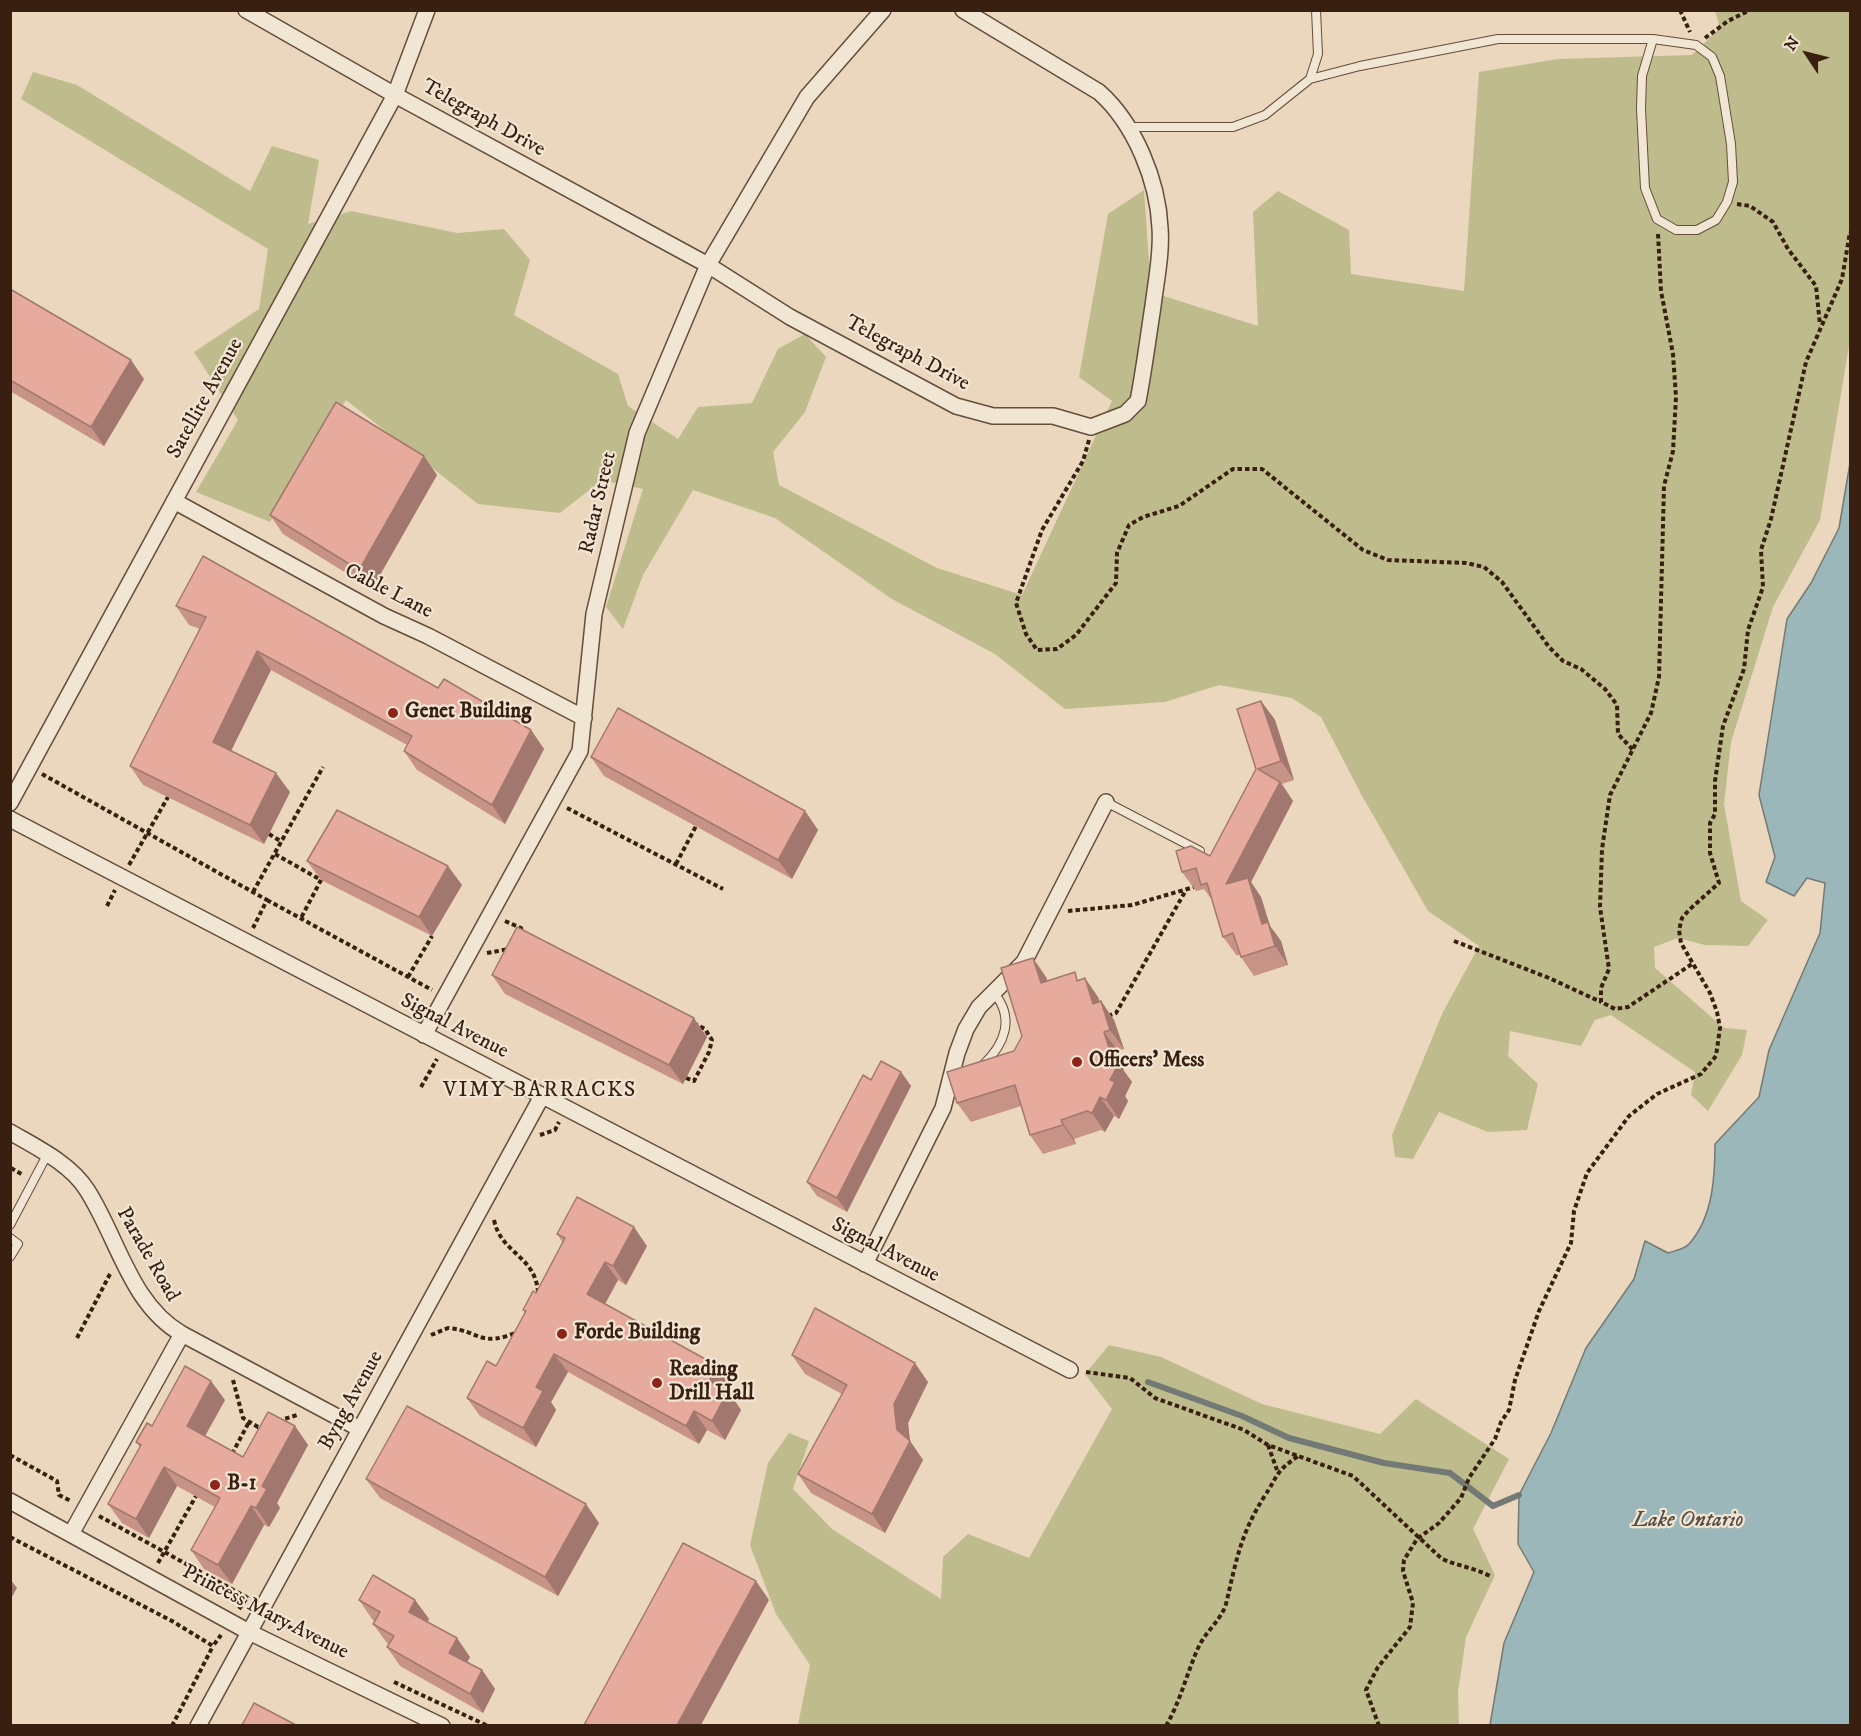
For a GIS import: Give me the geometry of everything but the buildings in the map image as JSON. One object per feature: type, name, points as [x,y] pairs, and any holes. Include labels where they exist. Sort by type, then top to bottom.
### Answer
[{"type":"street","name":"Telegraph Drive","points":[[246,10],[395,95],[708,265],[790,317],[956,406],[993,416],[1053,416],[1091,427]]},
{"type":"street","name":"Satellite Avenue","points":[[10,802],[395,95],[427,10]]},
{"type":"street","name":"Radar Street","points":[[424,1035],[580,751],[594,614],[637,433],[708,265],[807,98],[883,10]]},
{"type":"street","points":[[963,10],[1100,92],[1114,105],[1129,127],[1153,186],[1160,228],[1158,271],[1138,401],[1125,414],[1091,427]]},
{"type":"street","name":"Cable Lane","points":[[174,501],[384,616],[428,636],[584,718]]},
{"type":"street","points":[[865,1264],[943,1108],[957,1071],[966,1029],[979,1007],[1024,962],[1106,802]]},
{"type":"street","name":"Signal Avenue","points":[[10,819],[1070,1370]]},
{"type":"street","name":"Byng Avenue","points":[[198,1725],[542,1096]]},
{"type":"street","name":"Parade Road","points":[[10,1132],[47,1155],[77,1178],[87,1189],[150,1309],[158,1319],[360,1429]]},
{"type":"street","points":[[71,1534],[182,1334]]},
{"type":"street","name":"Princess Mary Avenue","points":[[10,1501],[249,1632],[442,1725]]},
{"type":"lane","points":[[1310,79],[1318,54],[1316,10]]},
{"type":"lane","points":[[1129,127],[1233,127],[1266,115],[1310,79],[1360,66],[1498,39],[1653,39],[1696,45],[1712,57],[1720,76],[1731,144],[1733,182],[1727,202],[1716,220],[1697,230],[1676,230],[1657,219],[1645,188],[1641,109],[1642,75],[1653,39]]},
{"type":"lane","points":[[1106,802],[1205,854]]},
{"type":"lane","points":[[980,1068],[996,1050],[1005,1026],[1006,1013],[1003,1004],[994,993]]},
{"type":"lane","points":[[10,1225],[47,1155]]},
{"type":"lane","points":[[10,1238],[18,1244],[10,1257]]},
{"type":"path","points":[[1680,10],[1696,45],[1728,21],[1750,10]]},
{"type":"path","points":[[1727,202],[1750,206],[1773,222],[1788,249],[1816,286],[1820,326]]},
{"type":"path","points":[[1601,1002],[1601,988],[1609,969],[1600,908],[1602,849],[1610,795],[1651,713],[1659,677],[1664,486],[1673,451],[1676,397],[1673,354],[1661,291],[1657,219]]},
{"type":"path","points":[[1379,1725],[1366,1690],[1378,1667],[1410,1627],[1413,1603],[1403,1571],[1404,1560],[1417,1539],[1439,1523],[1461,1498],[1469,1478],[1495,1439],[1512,1401],[1515,1380],[1539,1311],[1571,1243],[1577,1201],[1587,1173],[1629,1116],[1657,1094],[1701,1074],[1716,1056],[1720,1028],[1717,1012],[1710,993],[1681,943],[1679,930],[1682,918],[1719,884],[1710,853],[1710,823],[1715,814],[1715,781],[1723,726],[1744,669],[1748,630],[1762,587],[1761,550],[1771,519],[1806,362],[1842,279],[1851,232]]},
{"type":"path","points":[[1091,427],[1083,461],[1042,530],[1016,603],[1026,634],[1037,650],[1057,649],[1076,635],[1116,583],[1117,553],[1129,525],[1143,517],[1179,506],[1233,469],[1262,469],[1363,550],[1388,560],[1466,563],[1484,567],[1502,582],[1548,647],[1563,661],[1581,669],[1605,689],[1617,705],[1618,734],[1633,750]]},
{"type":"path","points":[[30,767],[146,834],[432,990],[422,1010],[433,1019]]},
{"type":"path","points":[[253,892],[323,767]]},
{"type":"path","points":[[107,906],[168,797]]},
{"type":"path","points":[[562,806],[723,889]]},
{"type":"path","points":[[676,864],[696,826]]},
{"type":"path","points":[[269,834],[282,842]]},
{"type":"path","points":[[274,854],[321,880],[301,918]]},
{"type":"path","points":[[1049,913],[1132,905],[1194,887]]},
{"type":"path","points":[[1104,1017],[1116,1013],[1186,890]]},
{"type":"path","points":[[246,942],[267,900]]},
{"type":"path","points":[[497,928],[502,919],[521,928],[523,935],[518,942]]},
{"type":"path","points":[[408,977],[432,936]]},
{"type":"path","points":[[1454,940],[1549,978],[1615,1009],[1628,1007],[1692,964]]},
{"type":"path","points":[[488,945],[484,954],[514,948]]},
{"type":"path","points":[[684,1018],[705,1029],[712,1040],[709,1052],[694,1081],[686,1078]]},
{"type":"path","points":[[421,1087],[445,1046]]},
{"type":"path","points":[[10,1157],[10,1186]]},
{"type":"path","points":[[11,1168],[34,1181]]},
{"type":"path","points":[[77,1338],[113,1268],[117,1276]]},
{"type":"path","points":[[1070,1370],[1131,1378],[1155,1398],[1244,1430],[1268,1445],[1353,1476],[1368,1487],[1417,1539],[1442,1560],[1471,1566],[1490,1576]]},
{"type":"path","points":[[230,1371],[243,1418],[258,1427],[306,1412]]},
{"type":"path","points":[[229,1460],[249,1422]]},
{"type":"path","points":[[1268,1445],[1277,1470]]},
{"type":"path","points":[[10,1455],[57,1481],[59,1495],[74,1503]]},
{"type":"path","points":[[1166,1725],[1177,1707],[1198,1648],[1205,1635],[1218,1621],[1226,1604],[1236,1557],[1252,1514],[1265,1496],[1277,1470],[1298,1456]]},
{"type":"path","points":[[150,1577],[196,1496]]},
{"type":"path","points":[[97,1515],[247,1597],[315,1644]]},
{"type":"path","points":[[10,1537],[172,1621],[213,1646]]},
{"type":"path","points":[[172,1725],[213,1646],[253,1587]]},
{"type":"path","points":[[387,1679],[488,1725]]},
{"type":"shaded area","points":[[1715,11],[1850,11],[1850,340],[1820,520],[1773,607],[1731,742],[1724,804],[1741,901],[1768,920],[1748,946],[1705,945],[1678,938],[1654,947],[1655,968],[1724,1028],[1747,1030],[1742,1055],[1708,1111],[1691,1095],[1695,1072],[1611,1015],[1595,1020],[1581,1046],[1510,1031],[1508,1056],[1538,1084],[1527,1130],[1488,1132],[1439,1112],[1413,1159],[1395,1157],[1392,1135],[1443,1012],[1479,946],[1428,911],[1361,794],[1321,717],[1292,698],[1219,685],[1165,702],[1065,709],[995,654],[892,599],[775,518],[693,490],[643,575],[623,629],[606,607],[643,489],[602,480],[560,513],[478,504],[346,400],[270,522],[196,492],[238,420],[194,352],[259,309],[268,249],[21,99],[33,72],[77,85],[250,191],[272,146],[319,160],[308,224],[351,211],[457,233],[504,229],[530,260],[514,315],[618,374],[628,406],[678,439],[698,407],[752,403],[778,349],[805,334],[826,357],[805,412],[773,452],[779,485],[937,568],[1022,595],[1112,401],[1079,377],[1108,214],[1144,190],[1151,292],[1258,326],[1253,212],[1278,191],[1349,230],[1351,274],[1464,291],[1479,72],[1558,59],[1692,55],[1720,28]]},
{"type":"shaded area","points":[[1109,1345],[1161,1357],[1262,1404],[1380,1434],[1416,1399],[1509,1459],[1473,1529],[1495,1575],[1466,1637],[1458,1692],[1459,1725],[798,1725],[810,1665],[776,1614],[750,1545],[768,1463],[789,1433],[809,1441],[793,1489],[832,1529],[941,1599],[943,1557],[968,1534],[1029,1558],[1112,1409],[1085,1374]]},
{"type":"water","name":"Lake Ontario","points":[[1850,463],[1850,1725],[1490,1725],[1504,1643],[1534,1572],[1518,1544],[1519,1495],[1551,1433],[1586,1348],[1634,1279],[1645,1241],[1668,1253],[1682,1249],[1687,1246],[1703,1222],[1711,1196],[1715,1144],[1759,1097],[1769,1050],[1820,933],[1825,883],[1807,878],[1794,896],[1766,882],[1775,857],[1759,795],[1787,619],[1811,583],[1839,528]]},
{"type":"waterway","points":[[1148,1382],[1242,1416],[1289,1438],[1384,1463],[1450,1473],[1493,1506],[1519,1495]]},
{"type":"place","name":"Genet Building","points":[[393,713]]},
{"type":"place","name":"Officers' Mess","points":[[1077,1062]]},
{"type":"place","name":"Forde Building","points":[[562,1334]]},
{"type":"place","name":"Reading Drill Hall","points":[[657,1383]]},
{"type":"place","name":"B-1","points":[[215,1485]]},
{"type":"district","name":"VIMY BARRACKS","points":[[540,1091]]}]
